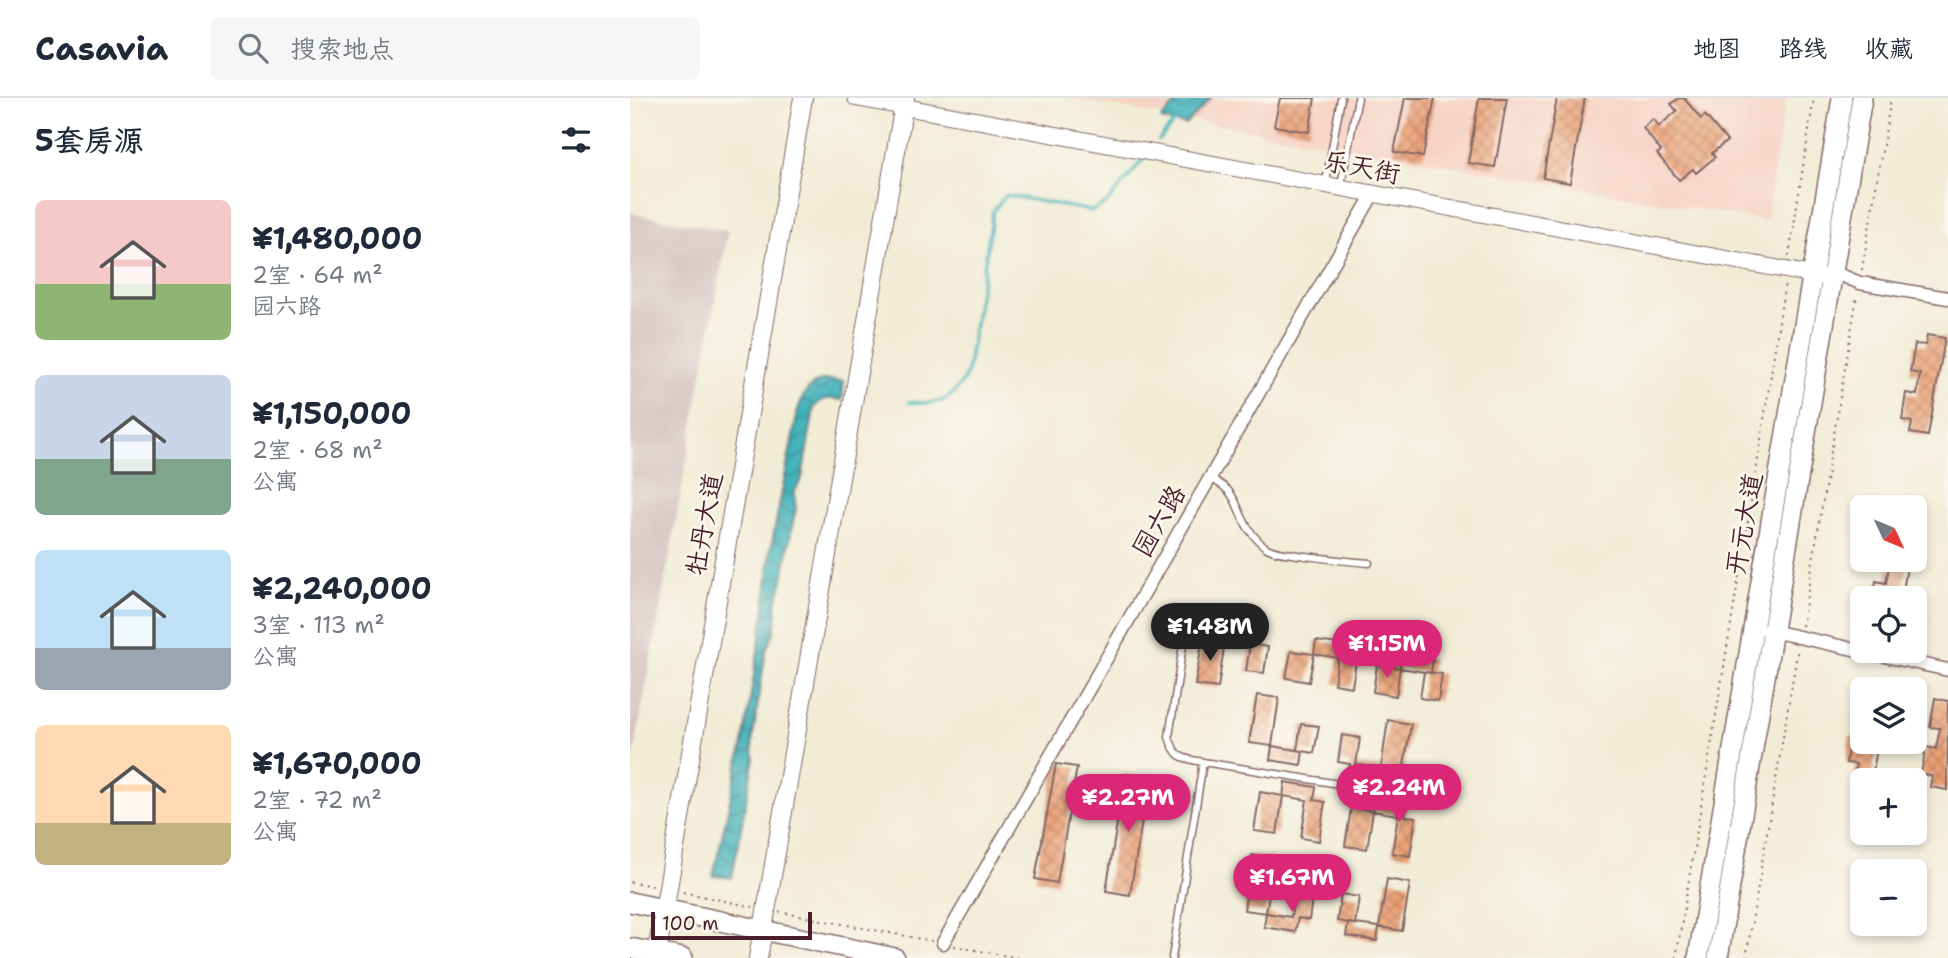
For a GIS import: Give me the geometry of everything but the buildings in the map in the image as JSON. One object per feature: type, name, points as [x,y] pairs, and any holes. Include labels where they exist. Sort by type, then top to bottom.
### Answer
[{"type":"main road","name":"牡丹大道","points":[[656,955],[803,98]]},
{"type":"main road","name":"开元大道","points":[[1823,273],[1842,98]]},
{"type":"main road","name":"开元大道","points":[[1698,958],[1763,629],[1823,273],[1862,98]]},
{"type":"main road","points":[[758,958],[904,100]]},
{"type":"main road","name":"开元大道","points":[[1718,958],[1763,629]]},
{"type":"main road","points":[[630,902],[667,899],[764,931],[895,958]]},
{"type":"main road","points":[[630,947],[656,955],[683,958]]},
{"type":"street","name":"乐天街","points":[[856,98],[904,100],[1787,267]]},
{"type":"street","name":"乐天街","points":[[1334,183],[1373,194],[1823,273],[1860,283],[1948,298]]},
{"type":"street","name":"园六路","points":[[943,943],[1373,194]]},
{"type":"street","points":[[1763,629],[1948,670]]},
{"type":"lane","points":[[1334,183],[1341,98]]},
{"type":"lane","points":[[1334,183],[1358,98]]},
{"type":"lane","points":[[1210,478],[1230,490],[1248,528],[1268,548],[1369,563]]},
{"type":"lane","points":[[1186,624],[1169,737],[1173,750],[1184,758],[1203,762],[1419,797]]},
{"type":"lane","points":[[1172,958],[1203,762]]},
{"type":"path","points":[[1676,958],[1814,98]]},
{"type":"path","points":[[1746,958],[1891,98]]},
{"type":"path","points":[[630,882],[667,899],[767,910],[1019,958]]},
{"type":"shaded area","points":[[1067,98],[1786,98],[1766,221]]},
{"type":"shaded area","points":[[630,213],[728,231],[630,776]]},
{"type":"water","points":[[1180,98],[1211,98],[1186,125],[1161,120]]},
{"type":"water","points":[[822,380],[844,381],[842,400],[826,399],[814,408],[802,478],[794,493],[796,509],[776,604],[777,615],[773,635],[766,650],[752,742],[754,758],[732,878],[713,876],[743,743],[764,614],[770,553],[798,410],[806,392]]},
{"type":"waterway","points":[[1159,140],[1176,120]]},
{"type":"waterway","points":[[909,402],[929,403],[944,400],[951,396],[967,373],[993,211],[1006,195],[1092,211],[1107,203],[1145,157]]}]
